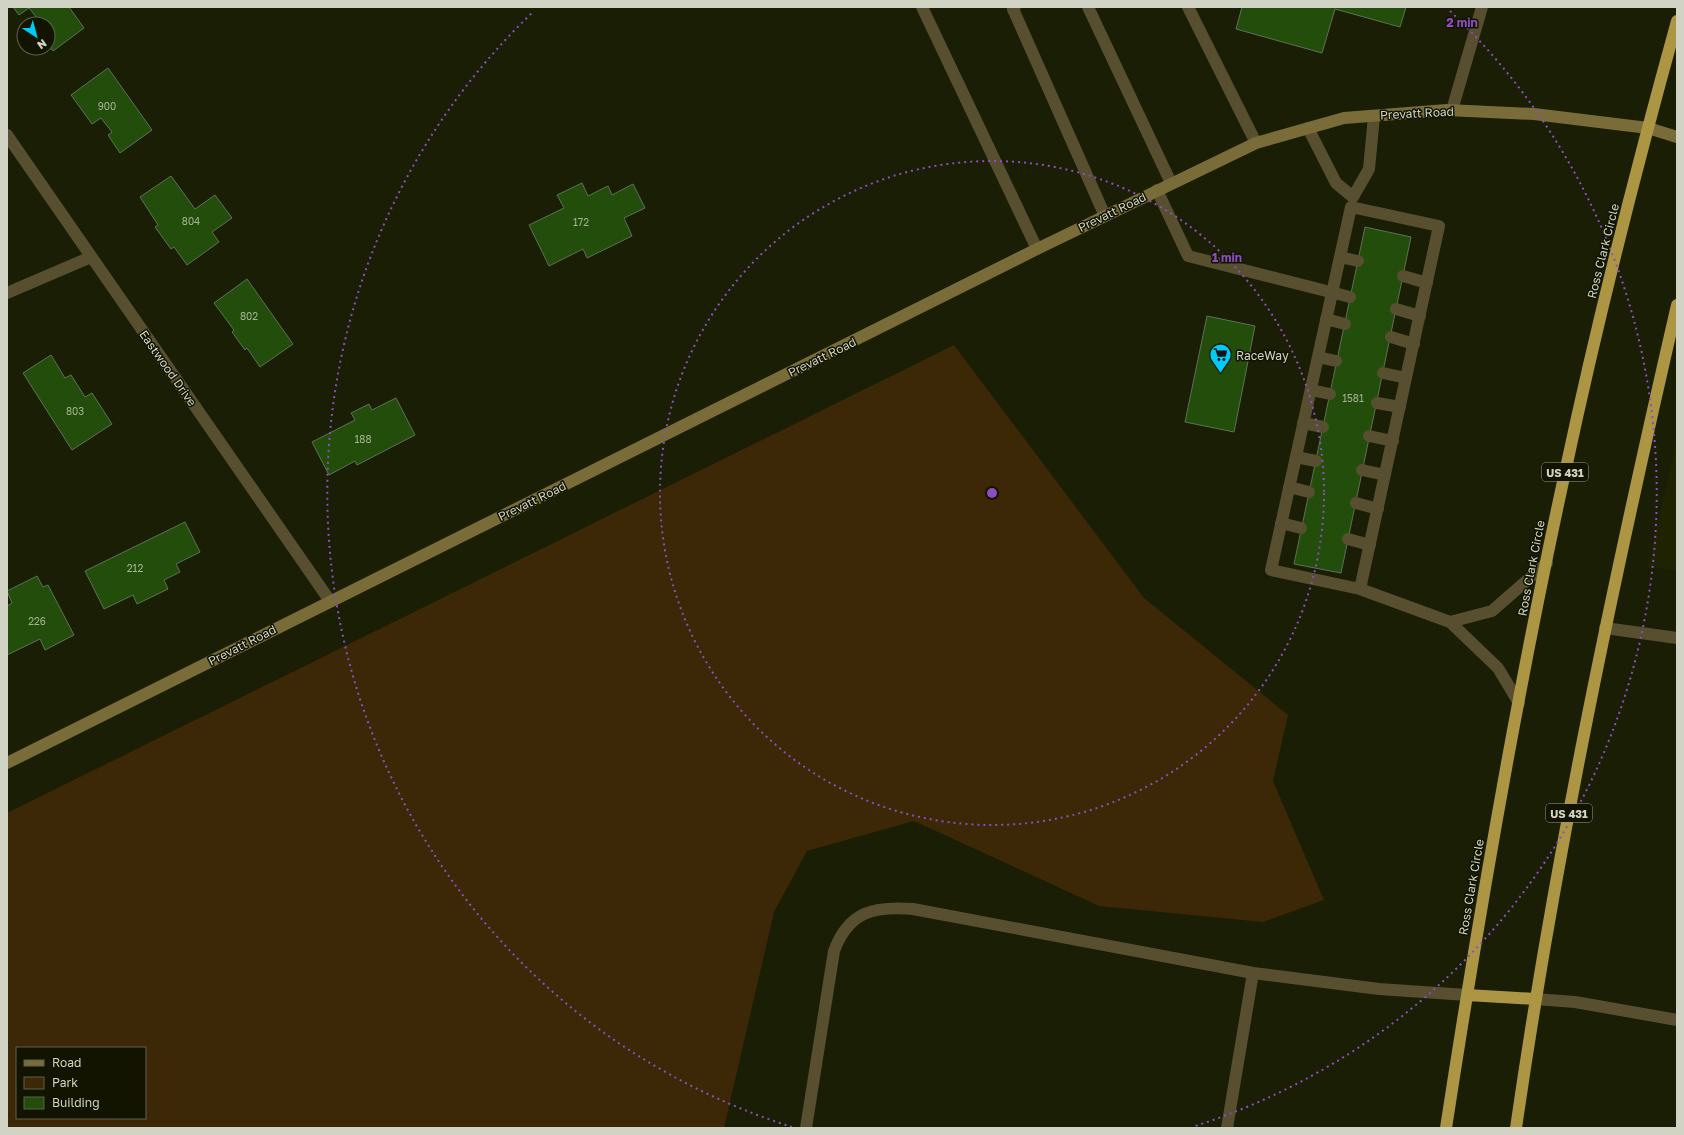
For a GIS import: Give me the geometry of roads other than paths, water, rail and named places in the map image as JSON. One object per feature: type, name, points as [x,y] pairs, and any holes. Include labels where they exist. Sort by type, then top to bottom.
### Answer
[{"type":"highway","name":"Ross Clark Circle","points":[[1446,1128],[1466,995],[1519,703],[1567,461],[1648,128],[1677,21]]},
{"type":"highway","name":"US 431","points":[[1516,1128],[1535,999],[1563,840],[1630,508],[1677,305]]},
{"type":"highway","points":[[1466,995],[1535,999]]},
{"type":"street","points":[[922,7],[1037,249]]},
{"type":"street","points":[[1014,7],[1013,9],[1105,216]]},
{"type":"street","points":[[1088,7],[1171,183]]},
{"type":"street","points":[[1452,110],[1482,7]]},
{"type":"street","points":[[1192,11],[1256,143]]},
{"type":"street","name":"Prevatt Road","points":[[7,763],[1037,249],[1256,143],[1344,118],[1452,110],[1534,114],[1648,128],[1677,137]]},
{"type":"street","points":[[1374,116],[1369,168],[1352,202],[1271,570],[1360,589],[1450,622],[1498,668],[1519,703]]},
{"type":"street","points":[[1308,128],[1336,183],[1352,202],[1439,226],[1360,589]]},
{"type":"street","name":"Eastwood Drive","points":[[7,134],[330,601]]},
{"type":"street","points":[[1157,190],[1188,256],[1350,296]]},
{"type":"street","points":[[7,293],[91,257]]},
{"type":"street","points":[[1340,257],[1358,261]]},
{"type":"street","points":[[1403,276],[1427,283]]},
{"type":"street","points":[[1396,309],[1420,316]]},
{"type":"street","points":[[1326,319],[1344,324]]},
{"type":"street","points":[[1390,337],[1414,344]]},
{"type":"street","points":[[1318,357],[1336,361]]},
{"type":"street","points":[[1383,373],[1406,378]]},
{"type":"street","points":[[1310,390],[1330,394]]},
{"type":"street","points":[[1377,403],[1400,407]]},
{"type":"street","points":[[1303,423],[1323,427]]},
{"type":"street","points":[[1369,436],[1392,441]]},
{"type":"street","points":[[1296,457],[1316,461]]},
{"type":"street","points":[[1362,470],[1385,475]]},
{"type":"street","points":[[1289,487],[1309,492]]},
{"type":"street","points":[[1356,503],[1378,508]]},
{"type":"street","points":[[1281,523],[1301,528]]},
{"type":"street","points":[[1348,539],[1370,545]]},
{"type":"street","points":[[1450,622],[1492,611],[1547,563]]},
{"type":"street","points":[[1605,628],[1677,638]]},
{"type":"street","points":[[806,1128],[834,951],[839,937],[849,923],[868,913],[888,907],[913,908],[1252,973],[1379,989],[1466,995]]},
{"type":"street","points":[[1227,1128],[1252,973]]},
{"type":"street","points":[[1535,999],[1575,1002],[1677,1020]]},
{"type":"place","name":"RaceWay","points":[[1220,374]]}]
